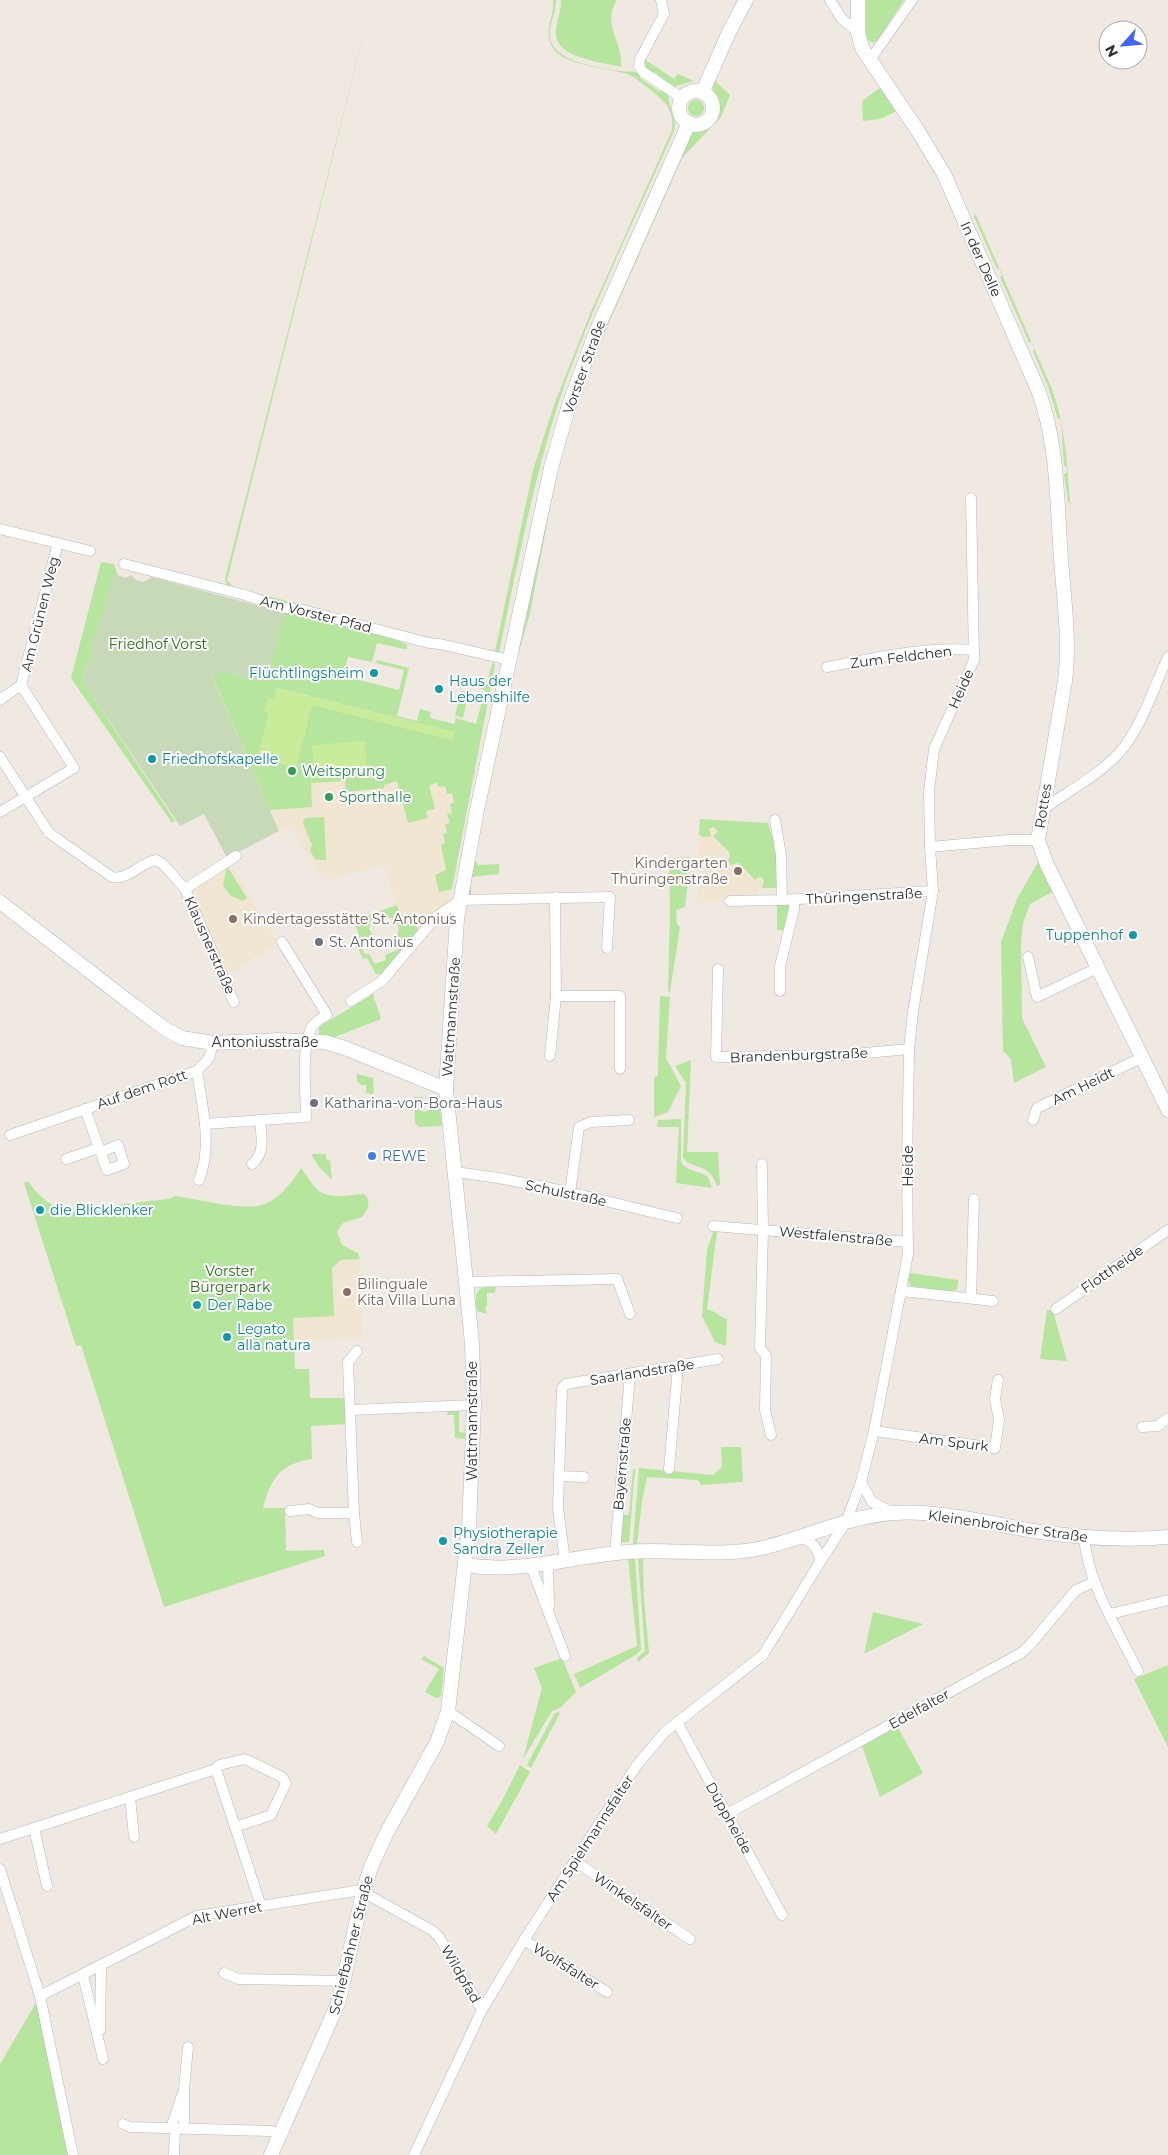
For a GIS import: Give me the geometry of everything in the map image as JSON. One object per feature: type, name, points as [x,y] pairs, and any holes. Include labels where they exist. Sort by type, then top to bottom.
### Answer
[{"type":"street","points":[[661,0],[664,14],[638,66],[643,72],[682,98]]},
{"type":"street","points":[[703,92],[730,30],[746,0]]},
{"type":"street","name":"In der Delle","points":[[830,0],[842,19],[858,32]]},
{"type":"street","name":"In der Delle","points":[[858,0],[858,32],[862,48],[918,131],[944,174],[1038,390],[1049,423],[1057,504]]},
{"type":"street","points":[[870,60],[912,0]]},
{"type":"street","points":[[692,91],[703,92],[712,101],[713,114],[705,123],[698,125],[689,123],[684,119],[679,109],[682,98],[692,91]]},
{"type":"street","name":"Vorster Straße","points":[[517,624],[550,468],[569,405],[596,332],[689,123]]},
{"type":"street","name":"Heide","points":[[846,1522],[860,1482],[874,1431],[908,1254],[909,1049],[913,1012],[933,892],[929,792],[934,749],[974,660],[971,498]]},
{"type":"street","name":"Rottes","points":[[1057,504],[1066,638],[1066,669],[1038,840],[1047,865],[1168,1110]]},
{"type":"street","points":[[0,529],[90,552]]},
{"type":"street","name":"Am Grünen Weg","points":[[0,700],[21,685],[58,543]]},
{"type":"street","name":"Am Vorster Pfad","points":[[124,564],[245,595],[280,608],[303,610],[429,643],[509,660]]},
{"type":"street","name":"Wattmannstraße","points":[[465,1565],[472,1482],[474,1405],[472,1344],[446,1089],[457,919],[517,624]]},
{"type":"street","name":"Zum Feldchen","points":[[827,667],[912,652],[974,650]]},
{"type":"street","points":[[1042,810],[1102,767],[1119,752],[1135,730],[1168,657]]},
{"type":"street","name":"Am Grünen Weg","points":[[21,685],[74,768],[25,798]]},
{"type":"street","points":[[0,758],[25,798],[0,812]]},
{"type":"street","name":"Klausnerstraße","points":[[25,798],[49,833],[112,877],[122,877],[146,863],[156,860],[164,865],[185,889],[234,1002]]},
{"type":"street","points":[[775,820],[781,855],[782,900]]},
{"type":"street","points":[[930,847],[1009,840],[1038,840]]},
{"type":"street","name":"Klausnerstraße","points":[[185,889],[236,856]]},
{"type":"street","name":"Thüringenstraße","points":[[730,901],[794,900],[933,892]]},
{"type":"street","points":[[550,1056],[556,996],[554,897]]},
{"type":"street","points":[[351,1001],[382,981],[436,917],[460,900],[610,897],[607,948]]},
{"type":"street","name":"Thüringenstraße","points":[[780,991],[780,966],[794,910],[794,900]]},
{"type":"street","name":"Antoniusstraße","points":[[0,902],[167,1030],[182,1038],[213,1043],[308,1040],[336,1045],[446,1089]]},
{"type":"street","points":[[204,1124],[306,1117],[304,1058],[313,1025],[327,1015],[282,942]]},
{"type":"street","points":[[1028,957],[1037,997],[1097,968]]},
{"type":"street","name":"Brandenburgstraße","points":[[718,969],[716,1057],[826,1056],[909,1049]]},
{"type":"street","points":[[556,996],[620,996],[620,1069]]},
{"type":"street","name":"Auf dem Rott","points":[[10,1135],[197,1070],[209,1058],[213,1043]]},
{"type":"street","name":"Am Heidt","points":[[1032,1120],[1037,1108],[1141,1058]]},
{"type":"street","points":[[197,1070],[204,1124],[206,1160],[199,1180]]},
{"type":"street","name":"Auf dem Rott","points":[[66,1160],[100,1150],[85,1110]]},
{"type":"street","points":[[252,1164],[258,1158],[261,1150],[260,1120]]},
{"type":"street","points":[[570,1193],[579,1127],[591,1122],[629,1120]]},
{"type":"street","name":"Westfalenstraße","points":[[762,1164],[764,1230],[760,1348],[766,1356],[765,1410],[771,1435]]},
{"type":"street","name":"Schulstraße","points":[[454,1172],[570,1193],[677,1218]]},
{"type":"street","points":[[971,1298],[974,1199]]},
{"type":"street","name":"Westfalenstraße","points":[[713,1226],[908,1242]]},
{"type":"street","name":"Flottheide","points":[[1056,1309],[1168,1230]]},
{"type":"street","points":[[466,1282],[617,1279],[630,1314]]},
{"type":"street","points":[[902,1291],[993,1301]]},
{"type":"street","points":[[357,1352],[348,1362],[354,1513],[358,1542]]},
{"type":"street","name":"Saarlandstraße","points":[[559,1476],[562,1388],[566,1384],[718,1358]]},
{"type":"street","points":[[669,1469],[678,1366]]},
{"type":"street","name":"Bayernstraße","points":[[615,1553],[630,1374]]},
{"type":"street","name":"Am Spurk","points":[[874,1431],[995,1448],[999,1420],[995,1399],[998,1380]]},
{"type":"street","points":[[350,1410],[474,1405]]},
{"type":"street","points":[[1142,1427],[1158,1426],[1168,1418]]},
{"type":"street","points":[[565,1561],[558,1508],[559,1476],[584,1477]]},
{"type":"street","points":[[860,1482],[872,1502],[893,1513]]},
{"type":"street","points":[[290,1511],[309,1509],[318,1513],[354,1513]]},
{"type":"street","name":"Kleinenbroicher Straße","points":[[465,1565],[489,1568],[531,1566],[636,1551],[735,1552],[761,1548],[800,1538],[846,1522],[893,1513],[935,1514],[1084,1538],[1124,1540],[1168,1537]]},
{"type":"street","name":"Am Spielmannsfalter","points":[[414,2155],[482,2010],[524,1940],[645,1754],[677,1722],[764,1655],[846,1522]]},
{"type":"street","points":[[800,1538],[814,1545],[820,1562]]},
{"type":"street","points":[[1084,1538],[1087,1562],[1094,1582],[1138,1671]]},
{"type":"street","points":[[548,1563],[549,1615]]},
{"type":"street","name":"Schiefbahner Straße","points":[[272,2155],[332,2020],[345,1982],[363,1892],[381,1843],[434,1749],[448,1711],[465,1565]]},
{"type":"street","points":[[531,1566],[565,1656]]},
{"type":"street","name":"Edelfalter","points":[[727,1814],[1021,1653],[1076,1590],[1094,1582]]},
{"type":"street","points":[[1110,1614],[1168,1600]]},
{"type":"street","points":[[448,1711],[499,1746]]},
{"type":"street","name":"Düppheide","points":[[677,1722],[782,1915]]},
{"type":"street","points":[[0,1839],[245,1759],[278,1775],[285,1781],[285,1785],[271,1814],[235,1827]]},
{"type":"street","points":[[216,1769],[261,1906]]},
{"type":"street","points":[[130,1797],[134,1837]]},
{"type":"street","points":[[34,1828],[47,1886]]},
{"type":"street","name":"Winkelsfalter","points":[[576,1862],[690,1939]]},
{"type":"street","points":[[0,1869],[40,1996],[74,2155]]},
{"type":"street","name":"Alt Werret","points":[[40,1996],[101,1966],[190,1918],[354,1891],[363,1892]]},
{"type":"street","name":"Wildpfad","points":[[363,1892],[433,1931],[439,1937],[482,2010]]},
{"type":"street","name":"Wolfsfalter","points":[[524,1940],[607,1992]]},
{"type":"street","points":[[100,2044],[101,1966]]},
{"type":"street","points":[[224,1973],[239,1979],[345,1982]]},
{"type":"street","points":[[83,1975],[103,2059]]},
{"type":"street","points":[[174,2155],[184,2089],[188,2046]]},
{"type":"street","points":[[123,2124],[130,2127],[282,2133]]},
{"type":"shaded area","points":[[212,675],[480,737],[450,899],[418,933],[417,927],[399,912],[384,865],[325,881],[290,827],[279,831]]},
{"type":"shaded area","name":"Kindergarten Thüringenstraße","points":[[700,819],[768,823],[777,888],[758,888],[758,895],[727,894],[726,901],[697,903]]},
{"type":"shaded area","name":"Kindertagesstätte St. Antonius","points":[[229,863],[279,943],[228,975],[190,896],[194,888]]},
{"type":"shaded area","name":"Bilinguale Kita Villa Luna","points":[[360,1259],[362,1338],[294,1340],[293,1318],[334,1316],[332,1268],[341,1260]]},
{"type":"green space","points":[[372,0],[227,580],[233,587],[423,636],[495,651],[533,470],[554,405],[590,314],[672,130],[669,109],[656,94],[628,74],[599,68],[638,73],[641,75],[640,78],[660,92],[662,89],[669,94],[675,122],[674,131],[604,286],[578,349],[555,414],[520,550],[499,653],[494,654],[289,605],[228,587],[225,579]]},
{"type":"green space","points":[[553,0],[556,0],[556,5],[550,29],[550,38],[553,46],[569,58],[588,65],[567,59],[553,48],[550,42],[549,30]]},
{"type":"green space","points":[[561,0],[617,0],[611,18],[621,58],[621,67],[582,58],[564,49],[558,43],[556,26]]},
{"type":"green space","points":[[866,0],[904,0],[877,41],[873,43],[866,37]]},
{"type":"green space","points":[[644,59],[674,79],[678,74],[694,81],[673,87],[655,72],[653,73],[646,68]]},
{"type":"green space","points":[[714,80],[730,95],[721,117],[682,158],[603,336],[576,404],[559,465],[574,403],[590,360],[691,134],[709,123],[715,116]]},
{"type":"green space","points":[[881,87],[897,111],[880,119],[863,121],[862,101]]},
{"type":"green space","points":[[693,100],[699,100],[704,105],[702,114],[693,116],[688,111],[688,105]]},
{"type":"green space","points":[[975,213],[1000,269],[997,269],[974,217]]},
{"type":"green space","points":[[1002,275],[1032,343],[1029,342],[1000,277]]},
{"type":"green space","points":[[1035,349],[1052,389],[1060,419],[1058,419],[1049,389],[1033,351]]},
{"type":"green space","points":[[1061,423],[1065,444],[1070,501],[1072,504],[1068,502],[1064,474],[1067,472],[1066,466],[1064,466]]},
{"type":"green space","points":[[557,472],[530,613],[515,665],[474,858],[478,865],[499,864],[499,874],[471,877],[471,895],[467,896],[466,892],[555,474]]},
{"type":"green space","points":[[101,562],[114,564],[118,576],[114,575],[82,680],[175,821],[172,823],[71,678]]},
{"type":"green space","name":"Friedhof Vorst","points":[[114,574],[126,578],[131,575],[136,580],[143,582],[152,577],[285,613],[266,682],[222,671],[212,676],[279,831],[227,858],[204,814],[180,826],[82,680]]},
{"type":"green space","points":[[285,612],[330,620],[365,629],[407,645],[407,649],[404,649],[377,643],[372,662],[348,657],[343,676],[399,690],[404,670],[376,663],[377,660],[409,668],[397,716],[417,721],[420,709],[431,712],[430,718],[454,724],[456,718],[476,724],[485,690],[479,688],[478,684],[487,680],[493,662],[495,665],[452,889],[439,892],[435,875],[446,870],[441,845],[445,843],[443,834],[447,833],[445,824],[450,823],[447,814],[452,813],[450,804],[454,803],[452,793],[447,794],[445,786],[439,787],[437,783],[429,785],[435,809],[426,811],[428,818],[408,823],[397,781],[384,785],[384,788],[346,792],[345,781],[311,783],[312,807],[270,810],[212,675],[222,671],[266,682]],"holes":[[[277,688],[454,732],[452,740],[312,705],[296,767],[258,757],[269,713],[264,711],[268,698],[274,699]]]},
{"type":"green space","points":[[276,688],[454,732],[452,740],[312,705],[294,777],[288,776],[289,766],[258,758],[269,713],[264,711],[268,697],[274,699]]},
{"type":"green space","points":[[461,691],[469,692],[463,718],[455,716]]},
{"type":"green space","points":[[365,741],[367,769],[314,772],[312,745]]},
{"type":"green space","points":[[324,817],[326,860],[316,860],[310,851],[312,845],[303,823],[305,818]]},
{"type":"green space","points":[[700,819],[768,823],[778,855],[777,888],[762,888],[764,880],[760,876],[755,880],[739,863],[729,865],[730,853],[713,836],[718,832],[714,827],[709,829],[711,836],[703,837],[699,835]]},
{"type":"green space","points":[[691,857],[685,907],[676,910],[677,924],[680,927],[670,992],[668,991],[669,858]]},
{"type":"green space","points":[[1038,862],[1054,891],[1030,904],[1023,923],[1021,944],[1022,1018],[1046,1067],[1014,1083],[1011,1059],[1003,1051],[1001,942],[1017,899]]},
{"type":"green space","points":[[227,866],[247,898],[243,901],[231,896],[223,886]]},
{"type":"green space","points":[[397,905],[399,912],[417,927],[418,933],[382,974],[376,974],[367,958],[363,959],[357,946],[358,942],[365,954],[369,954],[375,964],[386,960],[385,955],[398,950],[396,942],[391,939],[397,936],[399,927],[394,919],[380,915],[371,921],[369,929],[373,936],[369,938],[365,936],[358,940],[359,935],[355,920]]},
{"type":"green space","points":[[777,905],[789,905],[785,930],[777,930]]},
{"type":"green space","points":[[373,994],[381,1019],[332,1038],[319,1035],[319,1028],[322,1025]]},
{"type":"green space","points":[[660,996],[670,997],[666,1058],[681,1086],[668,1112],[654,1117],[654,1077],[658,1076]]},
{"type":"green space","points":[[691,1060],[687,1152],[718,1152],[720,1185],[717,1186],[710,1173],[683,1158],[686,1083],[675,1066]]},
{"type":"green space","points":[[357,1074],[373,1078],[374,1094],[366,1093],[366,1085],[361,1085],[357,1081]]},
{"type":"green space","points":[[414,1097],[423,1097],[418,1104],[419,1110],[424,1112],[431,1109],[432,1104],[427,1097],[432,1097],[440,1108],[442,1126],[419,1127],[415,1123]]},
{"type":"green space","points":[[681,1119],[681,1162],[686,1168],[708,1177],[712,1188],[676,1183],[679,1127],[657,1127],[658,1120]]},
{"type":"green space","points":[[311,1154],[326,1154],[326,1159],[330,1161],[332,1180],[319,1167]]},
{"type":"green space","name":"Vorster Bürgerpark","points":[[301,1168],[313,1185],[323,1193],[334,1196],[364,1194],[368,1200],[366,1211],[362,1217],[343,1223],[337,1232],[342,1245],[358,1253],[360,1259],[341,1260],[332,1268],[334,1316],[293,1318],[295,1369],[309,1369],[310,1398],[345,1398],[346,1424],[311,1426],[312,1459],[301,1461],[278,1474],[266,1497],[263,1508],[285,1508],[286,1551],[324,1550],[325,1556],[164,1607],[81,1345],[76,1346],[24,1183],[28,1181],[40,1196],[47,1201],[63,1210],[72,1212],[169,1199],[176,1196],[244,1207],[262,1205],[274,1199],[289,1185]]},
{"type":"green space","points":[[714,1230],[759,1232],[717,1232],[707,1309],[727,1319],[726,1346],[715,1342],[702,1316],[707,1250]]},
{"type":"green space","points":[[910,1273],[958,1280],[957,1289],[952,1292],[911,1286],[908,1281]]},
{"type":"green space","points":[[496,1285],[495,1293],[487,1293],[487,1306],[485,1307],[487,1314],[477,1311],[476,1299],[480,1289]]},
{"type":"green space","points":[[1047,1310],[1053,1311],[1067,1361],[1040,1359]]},
{"type":"green space","points":[[448,1411],[459,1411],[459,1432],[465,1433],[466,1439],[455,1438],[454,1415],[447,1415]]},
{"type":"green space","points":[[721,1447],[741,1447],[743,1482],[701,1485],[698,1480],[647,1477],[637,1544],[633,1544],[639,1468],[713,1475],[722,1467]]},
{"type":"green space","points":[[633,1469],[635,1469],[629,1542],[618,1542],[621,1515],[629,1515]]},
{"type":"green space","points":[[628,1558],[635,1559],[641,1650],[580,1688],[574,1674],[637,1646]]},
{"type":"green space","points":[[638,1558],[643,1559],[644,1599],[649,1653],[638,1662],[637,1658],[645,1651]]},
{"type":"green space","points":[[873,1612],[923,1624],[864,1654]]},
{"type":"green space","points":[[424,1656],[444,1668],[441,1697],[436,1698],[425,1692],[439,1669],[421,1659]]},
{"type":"green space","points":[[562,1658],[576,1692],[560,1708],[552,1711],[523,1759],[542,1688],[534,1668]]},
{"type":"green space","points":[[1168,1665],[1168,1747],[1134,1679]]},
{"type":"green space","points":[[560,1713],[531,1768],[527,1765],[554,1714]]},
{"type":"green space","points":[[897,1726],[923,1773],[880,1797],[862,1746]]},
{"type":"green space","points":[[520,1765],[530,1772],[496,1834],[487,1826]]},
{"type":"green space","points":[[40,1996],[72,2155],[0,2155],[0,2064]]},
{"type":"place","name":"Flüchtlingsheim","points":[[374,673]]},
{"type":"place","name":"Haus der Lebenshilfe","points":[[439,689]]},
{"type":"place","name":"Friedhofskapelle","points":[[152,759]]},
{"type":"place","name":"Weitsprung","points":[[292,771]]},
{"type":"place","name":"Sporthalle","points":[[329,797]]},
{"type":"place","name":"Kindergarten Thüringenstraße","points":[[738,871]]},
{"type":"place","name":"Kindertagesstätte St. Antonius","points":[[233,919]]},
{"type":"place","name":"Tuppenhof","points":[[1133,935]]},
{"type":"place","name":"St. Antonius","points":[[319,942]]},
{"type":"place","name":"Katharina-von-Bora-Haus","points":[[314,1103]]},
{"type":"place","name":"REWE","points":[[372,1156]]},
{"type":"place","name":"die Blicklenker","points":[[40,1210]]},
{"type":"place","name":"Bilinguale Kita Villa Luna","points":[[347,1292]]},
{"type":"place","name":"Der Rabe","points":[[197,1305]]},
{"type":"place","name":"Legato alla natura","points":[[227,1337]]},
{"type":"place","name":"Physiotherapie Sandra Zeller","points":[[443,1541]]}]
